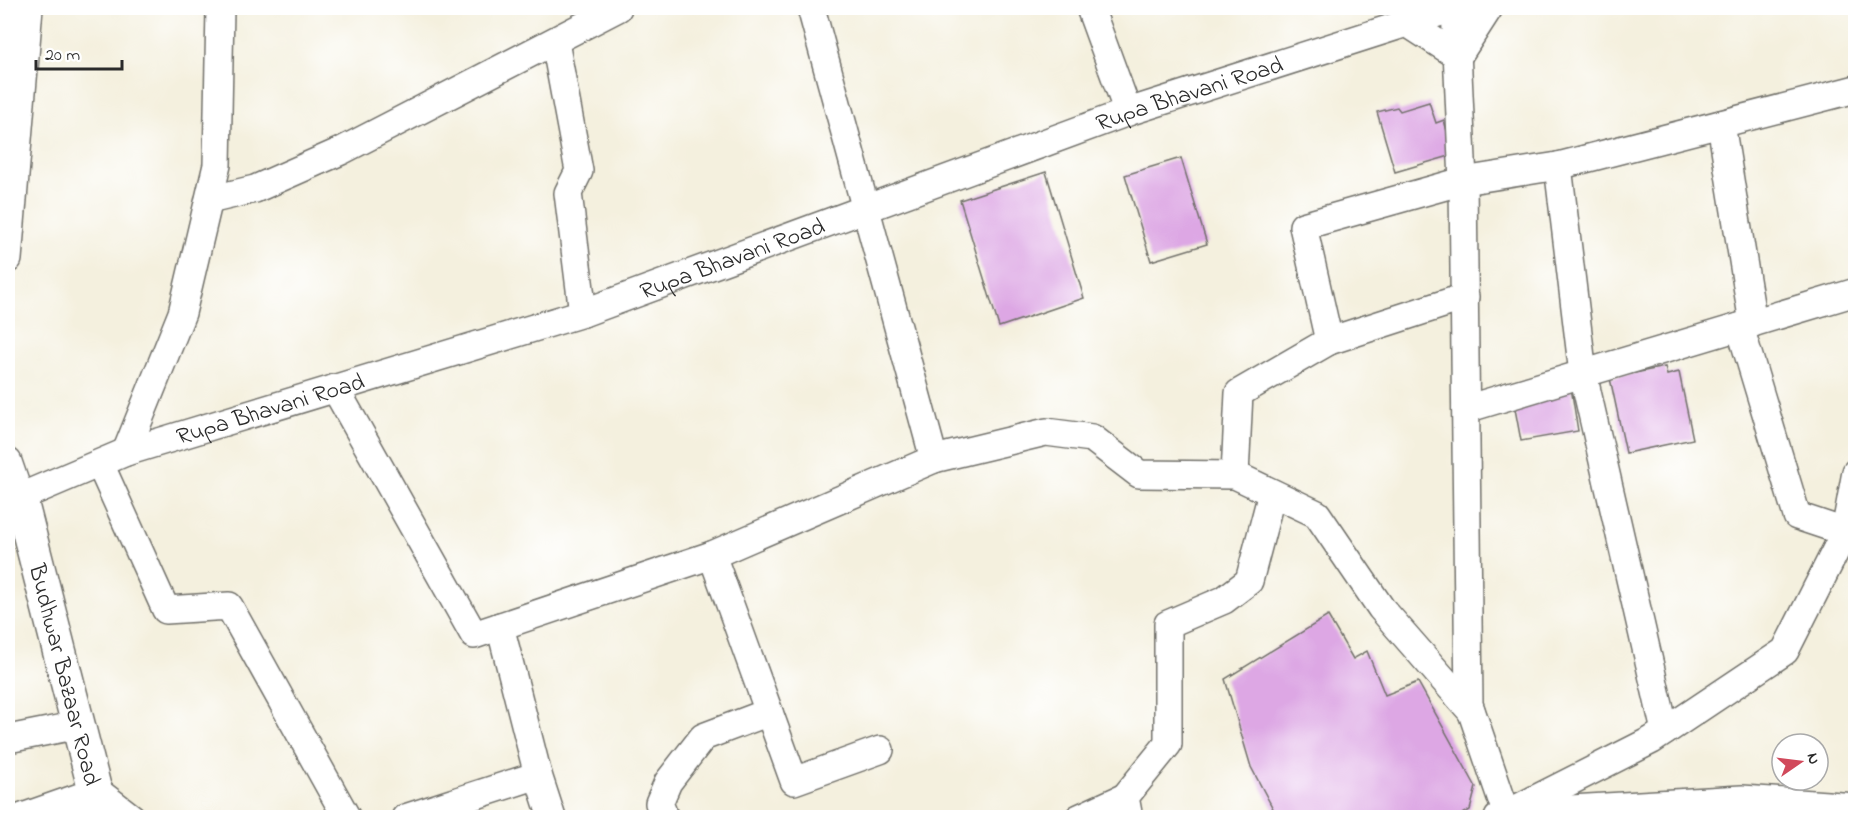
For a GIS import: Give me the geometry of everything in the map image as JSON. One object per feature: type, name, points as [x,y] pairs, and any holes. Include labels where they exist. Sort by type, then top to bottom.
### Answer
[{"type":"highway","name":"Budhwar Bazaar Road","points":[[12,493],[79,725],[99,804]]},
{"type":"street","points":[[8,259],[29,8]]},
{"type":"street","points":[[126,452],[182,313],[217,165],[220,8]]},
{"type":"street","points":[[208,200],[255,189],[341,152],[618,8]]},
{"type":"street","points":[[811,8],[934,459]]},
{"type":"street","points":[[1090,8],[1128,112]]},
{"type":"street","points":[[1454,8],[1463,181],[1468,704],[1504,816]]},
{"type":"street","name":"Rupa Bhavani Road","points":[[12,493],[100,464],[126,452],[583,313],[1128,112],[1412,15],[1454,8]]},
{"type":"street","points":[[1458,56],[1489,8]]},
{"type":"street","points":[[1412,15],[1458,56]]},
{"type":"street","points":[[555,42],[579,171],[568,193],[583,313]]},
{"type":"street","points":[[1329,341],[1303,226],[1463,181],[1558,166],[1856,89]]},
{"type":"street","points":[[1721,124],[1746,325],[1797,516],[1845,532]]},
{"type":"street","points":[[1558,166],[1583,374],[1665,731]]},
{"type":"street","points":[[1466,409],[1856,292]]},
{"type":"street","points":[[1235,475],[1239,393],[1329,341],[1465,297]]},
{"type":"street","points":[[335,388],[474,635],[712,555],[934,459],[1046,432],[1092,438],[1139,474],[1235,475],[1317,514],[1381,608],[1471,711]]},
{"type":"street","points":[[8,462],[12,493]]},
{"type":"street","points":[[100,464],[166,610],[229,606],[347,818]]},
{"type":"street","points":[[1504,816],[1665,731],[1785,651],[1845,532],[1856,472]]},
{"type":"street","points":[[1079,818],[1127,807],[1168,744],[1168,624],[1224,600],[1249,581],[1272,493]]},
{"type":"street","points":[[712,555],[794,781],[880,750]]},
{"type":"street","points":[[500,626],[538,775],[552,818]]},
{"type":"street","points":[[665,818],[659,802],[668,782],[703,737],[769,712]]},
{"type":"street","points":[[8,739],[79,725]]},
{"type":"street","points":[[405,818],[538,775]]},
{"type":"street","points":[[1504,816],[1742,799],[1856,807]]},
{"type":"street","points":[[20,818],[99,804],[132,818]]},
{"type":"building","points":[[1429,102],[1436,123],[1444,120],[1453,155],[1395,172],[1377,112],[1397,107],[1400,111]]},
{"type":"building","points":[[1181,158],[1207,244],[1151,261],[1125,175]]},
{"type":"building","points":[[1046,172],[1084,298],[999,327],[960,200]]},
{"type":"building","points":[[1665,367],[1667,375],[1679,372],[1693,439],[1626,453],[1610,378]]},
{"type":"building","points":[[1571,388],[1578,431],[1521,441],[1513,398]]},
{"type":"building","points":[[1328,616],[1353,659],[1367,651],[1385,695],[1418,682],[1476,787],[1470,810],[1456,818],[1278,818],[1251,767],[1225,679]]},
{"type":"building","points":[[1209,812],[1210,818],[1188,818],[1188,817]]}]
